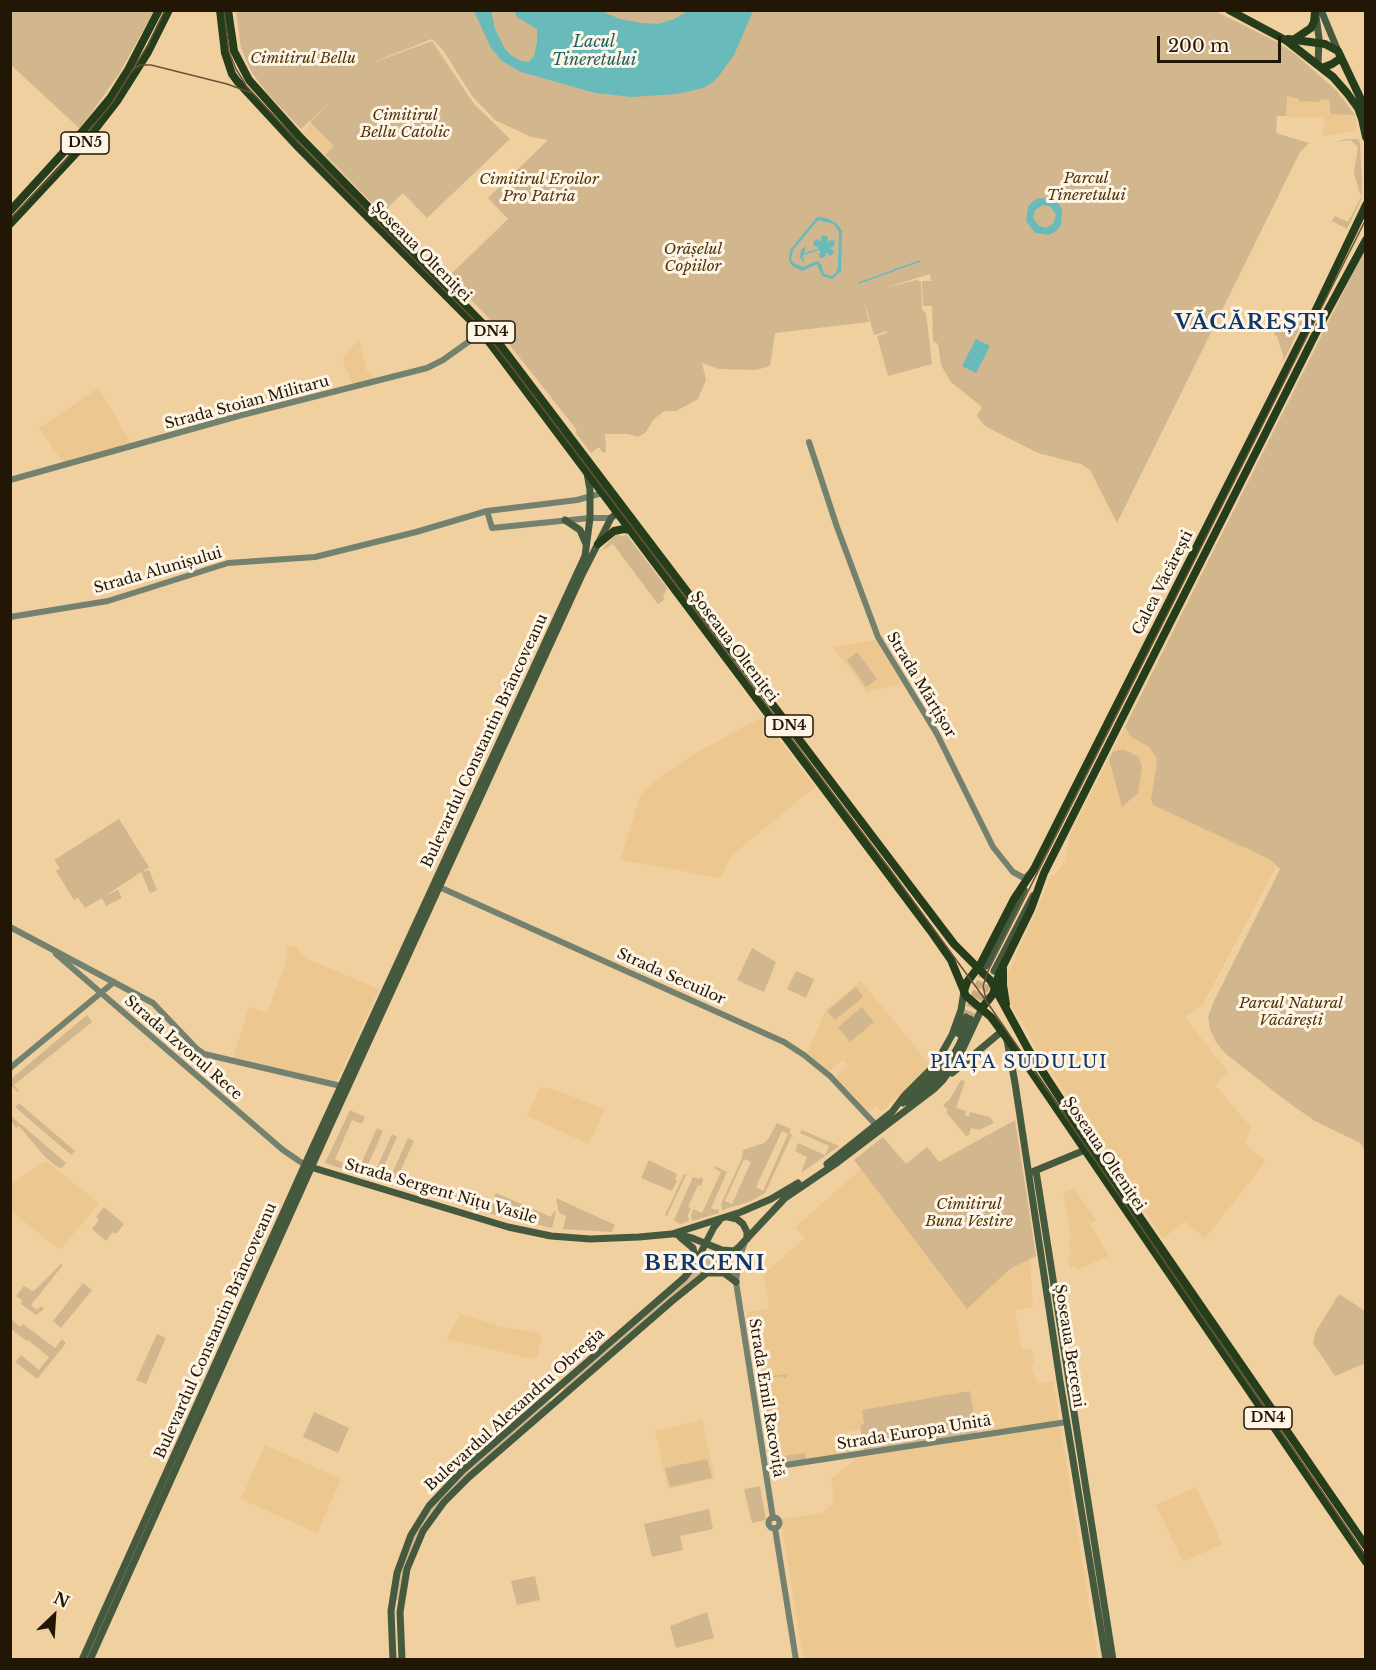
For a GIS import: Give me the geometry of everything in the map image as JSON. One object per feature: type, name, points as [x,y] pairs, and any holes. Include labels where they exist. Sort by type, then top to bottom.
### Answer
[{"type":"main road","name":"DN5","points":[[10,211],[111,97],[137,54],[159,10]]},
{"type":"main road","name":"DN5","points":[[10,224],[79,150],[117,101],[148,52],[169,10]]},
{"type":"main road","name":"Șoseaua Olteniței","points":[[220,10],[226,58],[232,74],[244,90],[323,173],[484,330],[587,473],[607,492]]},
{"type":"main road","name":"Șoseaua Olteniței","points":[[228,10],[234,51],[249,80],[298,136],[484,330],[607,492],[617,512],[630,530],[930,930],[951,960],[970,1001],[981,1008],[1004,1034],[1088,1148],[1364,1544]]},
{"type":"main road","points":[[1229,10],[1281,37],[1320,66],[1342,86],[1356,105],[1362,119],[1365,137]]},
{"type":"main road","points":[[1293,40],[1311,28],[1317,11]]},
{"type":"main road","points":[[1317,11],[1320,66]]},
{"type":"main road","points":[[1317,11],[1340,54],[1365,110]]},
{"type":"main road","points":[[1281,37],[1329,45],[1340,54]]},
{"type":"main road","points":[[1320,66],[1332,64],[1340,54]]},
{"type":"main road","name":"Calea Văcărești","points":[[964,991],[967,982],[981,968],[996,933],[1034,869],[1312,318],[1365,205]]},
{"type":"main road","points":[[1321,323],[1365,214]]},
{"type":"main road","points":[[1312,318],[1334,286],[1365,232]]},
{"type":"main road","name":"Calea Văcărești","points":[[981,1008],[995,988],[1004,963],[1031,909],[1044,873],[1365,240]]},
{"type":"main road","name":"Bulevardul Constantin Brâncoveanu","points":[[82,1659],[378,1014],[587,548],[590,498],[587,473]]},
{"type":"main road","name":"Șoseaua Olteniței","points":[[617,512],[954,945],[988,977],[1088,1148],[1365,1562]]},
{"type":"main road","name":"Bulevardul Constantin Brâncoveanu","points":[[436,885],[598,544],[617,512]]},
{"type":"main road","points":[[565,520],[580,530],[587,548]]},
{"type":"main road","points":[[598,544],[614,531],[630,530]]},
{"type":"main road","points":[[1103,731],[1113,736]]},
{"type":"main road","points":[[981,968],[1034,869]]},
{"type":"main road","points":[[994,971],[1044,873]]},
{"type":"main road","points":[[954,945],[966,954],[977,957],[985,951],[996,933]]},
{"type":"main road","points":[[1004,963],[1003,985],[1008,1014]]},
{"type":"main road","name":"Strada Sergent Nițu Vasile","points":[[721,1260],[747,1239],[784,1198],[838,1162],[878,1127],[904,1096],[933,1069],[955,1029],[964,991]]},
{"type":"main road","name":"Strada Sergent Nițu Vasile","points":[[308,1166],[499,1225],[536,1234],[576,1239],[600,1239],[672,1234],[765,1201],[793,1186],[878,1127],[887,1126],[943,1080],[961,1054],[981,1008]]},
{"type":"main road","name":"Bulevardul Constantin Brâncoveanu","points":[[90,1659],[308,1166],[341,1086],[378,1014]]},
{"type":"main road","points":[[878,1127],[927,1089],[943,1072],[956,1051],[968,1018],[939,1069],[892,1112]]},
{"type":"main road","points":[[943,1080],[1004,1034]]},
{"type":"main road","name":"Șoseaua Berceni","points":[[1004,1034],[1032,1172],[1103,1621],[1106,1659]]},
{"type":"main road","points":[[1032,1172],[1088,1148]]},
{"type":"main road","points":[[725,1217],[735,1218],[744,1224],[747,1239]]},
{"type":"main road","name":"Strada Sergent Nițu Vasile","points":[[706,1244],[716,1224],[725,1217]]},
{"type":"main road","points":[[711,1233],[711,1240],[721,1260]]},
{"type":"main road","points":[[672,1234],[686,1240],[692,1246],[696,1254],[695,1264]]},
{"type":"main road","name":"Strada Sergent Nițu Vasile","points":[[672,1234],[726,1252],[734,1251]]},
{"type":"main road","points":[[706,1244],[721,1260]]},
{"type":"main road","name":"Bulevardul Alexandru Obregia","points":[[393,1659],[390,1623],[395,1583],[403,1555],[420,1519],[451,1482],[684,1278],[706,1244]]},
{"type":"main road","name":"Bulevardul Alexandru Obregia","points":[[402,1659],[400,1619],[404,1582],[413,1552],[428,1523],[452,1494],[721,1260]]},
{"type":"main road","points":[[708,1273],[724,1273],[736,1282]]},
{"type":"main road","name":"Șoseaua Berceni","points":[[1058,1343],[1067,1422],[1091,1547]]},
{"type":"main road","points":[[555,1391],[561,1398]]},
{"type":"main road","name":"Șoseaua Berceni","points":[[1103,1621],[1113,1659]]},
{"type":"street","name":"Strada Stoian Militaru","points":[[10,480],[245,414],[427,368],[484,330]]},
{"type":"street","name":"Strada Mărțișor","points":[[809,442],[837,527],[878,637],[937,734],[993,847],[1006,865],[1019,876]]},
{"type":"street","name":"Strada Alunișului","points":[[10,617],[108,601],[228,563],[308,559],[487,511],[590,498],[607,492]]},
{"type":"street","points":[[487,511],[492,528],[590,518],[617,512]]},
{"type":"street","points":[[1019,876],[1025,877],[1034,869]]},
{"type":"street","points":[[1019,876],[1023,883],[1022,888]]},
{"type":"street","name":"Strada Secuilor","points":[[436,885],[784,1042],[830,1076],[878,1127]]},
{"type":"street","points":[[10,927],[156,1005],[196,1049],[204,1054],[341,1086]]},
{"type":"street","name":"Strada Izvorul Rece","points":[[46,946],[292,1157],[308,1166]]},
{"type":"street","points":[[10,1068],[114,982]]},
{"type":"street","name":"Strada Emil Racoviță","points":[[747,1239],[739,1258],[736,1282],[773,1518],[768,1523],[770,1527],[775,1528],[796,1659]]},
{"type":"street","name":"Strada Emil Racoviță","points":[[721,1260],[736,1282]]},
{"type":"street","name":"Strada Europa Unită","points":[[766,1468],[1067,1422]]},
{"type":"shaded area","points":[[1273,88],[1343,98],[1356,118],[1356,131],[1323,136],[1324,118],[1272,116]]},
{"type":"shaded area","points":[[312,124],[334,146],[325,155],[303,132]]},
{"type":"shaded area","points":[[359,339],[366,369],[374,380],[353,385],[342,359]]},
{"type":"shaded area","points":[[98,388],[131,443],[63,462],[39,428]]},
{"type":"shaded area","points":[[876,640],[902,684],[867,692],[833,647]]},
{"type":"shaded area","points":[[762,717],[815,787],[731,856],[721,878],[620,860],[641,794],[664,774],[694,754]]},
{"type":"shaded area","points":[[1125,727],[1131,736],[1149,747],[1156,757],[1151,799],[1153,805],[1269,859],[1276,867],[1203,1004],[1184,1016],[1228,1072],[1215,1085],[1251,1127],[1245,1144],[1266,1161],[1205,1239],[1186,1222],[1163,1238],[1035,1047],[1024,1024],[1013,1009],[1006,988],[1005,979],[1040,904],[1049,879],[1065,863],[1071,833]]},
{"type":"shaded area","points":[[287,946],[297,946],[310,960],[379,989],[336,1082],[233,1057],[249,1007],[267,1013],[286,962]]},
{"type":"shaded area","points":[[861,981],[930,1065],[917,1080],[881,1111],[876,1106],[869,1112],[836,1076],[848,1066],[843,1060],[830,1071],[807,1053],[826,1010]]},
{"type":"shaded area","points":[[540,1087],[552,1089],[605,1109],[589,1144],[527,1116]]},
{"type":"shaded area","points":[[46,1161],[99,1203],[60,1250],[11,1211],[11,1184]]},
{"type":"shaded area","points":[[861,1169],[967,1309],[1010,1269],[1030,1259],[1033,1307],[1015,1310],[1022,1350],[1032,1349],[1034,1363],[1031,1364],[1037,1383],[1053,1381],[1060,1423],[977,1436],[969,1393],[862,1411],[864,1424],[860,1425],[861,1430],[847,1432],[852,1458],[773,1470],[747,1312],[769,1308],[764,1274],[805,1238],[795,1227]]},
{"type":"shaded area","points":[[1074,1189],[1096,1220],[1090,1224],[1109,1256],[1076,1270],[1074,1266],[1071,1268],[1066,1258],[1071,1256],[1068,1240],[1071,1238],[1063,1193]]},
{"type":"shaded area","points":[[461,1314],[503,1327],[535,1332],[542,1337],[538,1354],[533,1359],[446,1339]]},
{"type":"shaded area","points":[[702,1420],[715,1478],[668,1489],[655,1431]]},
{"type":"shaded area","points":[[1060,1425],[1098,1659],[803,1659],[781,1519],[822,1513],[834,1501],[831,1479],[855,1460],[854,1458]]},
{"type":"shaded area","points":[[265,1445],[341,1479],[317,1533],[241,1499]]},
{"type":"shaded area","points":[[1196,1487],[1222,1544],[1183,1562],[1156,1505]]},
{"type":"green space","points":[[10,11],[154,11],[119,74],[80,129],[11,65]]},
{"type":"green space","name":"Parcul Tineretului","points":[[236,11],[1215,11],[1277,42],[1295,54],[1336,90],[1355,115],[1331,114],[1329,99],[1320,100],[1320,102],[1299,101],[1299,99],[1287,96],[1286,116],[1277,116],[1276,133],[1309,143],[1300,152],[1117,523],[1090,470],[1081,464],[1038,453],[985,426],[977,416],[982,407],[951,382],[941,365],[938,344],[933,341],[932,306],[923,306],[922,281],[931,281],[930,274],[884,288],[917,280],[921,282],[922,310],[926,313],[932,364],[888,376],[877,336],[887,331],[874,335],[862,294],[869,322],[775,333],[770,366],[756,370],[719,369],[702,363],[706,380],[698,399],[676,411],[664,411],[653,420],[646,432],[638,437],[628,434],[605,434],[606,451],[603,453],[599,447],[591,453],[575,432],[577,430],[485,314],[448,277],[508,219],[488,198],[548,140],[531,137],[495,120],[472,96],[443,50],[432,39],[376,61],[432,41],[474,104],[510,139],[427,218],[403,193],[382,213],[325,155],[334,146],[310,122],[331,101],[301,129],[252,73],[241,48]]},
{"type":"green space","points":[[1358,139],[1360,143],[1362,184],[1361,200],[1347,229],[1332,221],[1335,216],[1348,222],[1361,197],[1354,173],[1358,147],[1351,140],[1334,142]]},
{"type":"green space","name":"Parcul Natural Văcărești","points":[[1365,249],[1365,1151],[1360,1143],[1315,1121],[1289,1103],[1226,1054],[1216,1042],[1208,1017],[1213,1003],[1280,869],[1269,859],[1153,805],[1151,799],[1156,757],[1149,747],[1130,736],[1125,727]]},
{"type":"green space","points":[[1304,319],[1283,362],[1277,336],[1274,335],[1275,328],[1280,326],[1281,330]]},
{"type":"green space","points":[[618,534],[622,537],[626,534],[667,588],[663,597],[665,599],[658,604],[613,544],[601,551]]},
{"type":"green space","points":[[857,652],[877,679],[866,687],[847,660]]},
{"type":"green space","points":[[1123,749],[1139,757],[1142,768],[1138,793],[1122,807],[1109,759],[1113,752]]},
{"type":"green space","points":[[119,819],[149,867],[142,872],[149,870],[157,890],[150,893],[141,872],[105,896],[118,890],[122,898],[106,906],[102,898],[85,908],[78,898],[74,900],[56,871],[60,868],[54,860]]},
{"type":"green space","points":[[752,948],[776,962],[764,992],[737,980]]},
{"type":"green space","points":[[796,971],[814,979],[806,998],[787,989]]},
{"type":"green space","points":[[856,987],[863,997],[835,1020],[827,1011]]},
{"type":"green space","points":[[862,1007],[874,1022],[850,1042],[838,1027]]},
{"type":"green space","points":[[87,1015],[92,1022],[14,1085],[18,1092],[11,1085],[11,1079]]},
{"type":"green space","points":[[961,1080],[965,1081],[956,1108],[966,1111],[965,1115],[969,1116],[970,1112],[990,1117],[994,1123],[979,1130],[971,1128],[969,1135],[966,1136],[943,1105],[950,1099]]},
{"type":"green space","points":[[19,1103],[75,1151],[71,1155],[15,1107]]},
{"type":"green space","points":[[350,1110],[365,1117],[362,1124],[352,1120],[335,1159],[345,1164],[343,1169],[325,1163]]},
{"type":"green space","points":[[10,1115],[66,1163],[62,1168],[46,1158],[19,1126],[16,1128]]},
{"type":"green space","name":"Cimitirul Buna Vestire","points":[[1015,1120],[1036,1256],[1010,1269],[967,1309],[854,1160],[883,1137],[906,1164],[927,1147],[939,1162]]},
{"type":"green space","points":[[777,1123],[791,1129],[789,1133],[792,1135],[765,1193],[751,1201],[722,1211],[721,1204],[742,1158],[743,1150],[764,1143]],"holes":[[[782,1131],[788,1134],[763,1191],[756,1187]],[[744,1159],[751,1162],[732,1204],[725,1201]]]},
{"type":"green space","points":[[377,1128],[383,1131],[366,1169],[375,1172],[392,1134],[397,1137],[380,1175],[390,1178],[408,1138],[414,1141],[397,1178],[417,1187],[415,1191],[357,1173]]},
{"type":"green space","points":[[802,1130],[839,1146],[801,1173],[807,1157],[795,1151],[798,1143],[825,1155],[829,1146],[800,1133]]},
{"type":"green space","points":[[649,1160],[677,1174],[675,1179],[677,1181],[672,1191],[641,1178]]},
{"type":"green space","points":[[715,1166],[727,1172],[711,1208],[718,1209],[719,1213],[692,1221],[693,1209],[702,1213],[721,1172],[714,1168]]},
{"type":"green space","points":[[684,1174],[693,1177],[686,1175],[667,1216],[665,1215]]},
{"type":"green space","points":[[693,1177],[699,1179],[701,1177],[703,1180],[701,1186],[698,1185],[688,1207],[691,1208],[688,1215],[689,1221],[680,1224],[674,1220]]},
{"type":"green space","points":[[427,1182],[488,1209],[496,1193],[551,1217],[554,1211],[556,1212],[552,1228],[487,1213],[423,1193]]},
{"type":"green space","points":[[556,1198],[615,1225],[612,1232],[563,1229],[566,1216],[559,1213]]},
{"type":"green space","points":[[104,1207],[124,1224],[106,1241],[92,1229],[99,1220],[96,1217]]},
{"type":"green space","points":[[705,1254],[714,1263],[563,1391],[563,1388],[684,1282]]},
{"type":"green space","points":[[61,1264],[63,1265],[31,1305],[37,1310],[41,1306],[44,1309],[36,1315],[21,1304],[22,1300],[16,1296],[24,1286],[32,1291],[35,1290]]},
{"type":"green space","points":[[83,1283],[92,1290],[61,1328],[53,1321]]},
{"type":"green space","points":[[1339,1294],[1365,1311],[1366,1363],[1335,1376],[1313,1343],[1316,1331]]},
{"type":"green space","points":[[11,1319],[20,1327],[23,1324],[55,1348],[62,1339],[66,1343],[38,1378],[15,1362],[21,1355],[39,1370],[49,1357],[11,1329]]},
{"type":"green space","points":[[157,1334],[166,1338],[146,1384],[136,1380]]},
{"type":"green space","points":[[787,1374],[786,1378],[781,1376],[764,1379],[777,1457],[805,1453],[806,1460],[773,1465],[759,1378]]},
{"type":"green space","points":[[970,1391],[977,1434],[864,1452],[860,1425],[864,1424],[862,1410]]},
{"type":"green space","points":[[549,1400],[551,1402],[466,1477],[415,1540],[407,1560],[399,1601],[395,1600],[400,1571],[415,1533],[433,1506],[468,1470]]},
{"type":"green space","points":[[314,1412],[349,1428],[338,1453],[303,1437]]},
{"type":"green space","points":[[707,1459],[712,1478],[670,1487],[665,1468]]},
{"type":"green space","points":[[760,1486],[766,1520],[752,1523],[744,1489]]},
{"type":"green space","points":[[709,1509],[713,1529],[680,1536],[683,1550],[652,1557],[644,1524]]},
{"type":"green space","points":[[535,1576],[540,1600],[517,1605],[511,1581]]},
{"type":"green space","points":[[707,1612],[714,1638],[676,1648],[670,1626]]},
{"type":"water","name":"Lacul Tineretului","points":[[474,11],[491,11],[495,29],[505,49],[521,61],[529,62],[534,56],[537,29],[517,17],[514,11],[601,11],[620,19],[658,24],[688,11],[753,11],[734,55],[712,83],[703,88],[677,94],[632,97],[595,93],[521,72],[502,61],[491,48]]},
{"type":"water","points":[[1040,198],[1051,199],[1060,205],[1061,225],[1056,231],[1049,235],[1035,233],[1026,221],[1028,207]],"holes":[[[1043,205],[1051,207],[1056,215],[1053,224],[1046,228],[1039,226],[1033,218],[1035,210]]]},
{"type":"water","points":[[817,217],[836,223],[842,231],[841,271],[832,279],[822,276],[817,264],[802,271],[792,266],[789,260],[790,250]],"holes":[[[818,220],[834,224],[839,232],[836,273],[831,276],[824,274],[821,264],[817,261],[803,267],[791,260],[793,250]]]},
{"type":"water","points":[[823,235],[828,237],[827,242],[835,241],[834,246],[830,248],[834,251],[833,254],[830,256],[826,252],[825,257],[821,258],[819,250],[803,255],[804,263],[800,257],[801,250],[806,246],[804,253],[818,249],[813,242],[817,239],[821,242]]},
{"type":"water","points":[[976,339],[990,346],[976,373],[962,366]]},
{"type":"waterway","points":[[859,283],[920,261]]},
{"type":"tunnel","points":[[966,1017],[985,969]]},
{"type":"tunnel","points":[[970,1019],[992,976]]},
{"type":"tram line","points":[[10,219],[59,168],[112,103],[148,45],[165,10]]},
{"type":"tram line","points":[[224,10],[229,52],[247,87],[296,140],[479,325],[508,362],[889,868],[987,1002],[1366,1556]]},
{"type":"tram line","points":[[132,70],[140,65],[151,65],[227,84],[252,93]]},
{"type":"tram line","points":[[986,999],[983,986],[988,971],[1366,219]]},
{"type":"district","name":"VĂCĂREȘTI","points":[[1251,323]]},
{"type":"district","name":"PIAȚA SUDULUI","points":[[1019,1063]]},
{"type":"district","name":"BERCENI","points":[[705,1264]]},
{"type":"park label","name":"Cimitirul Bellu","points":[[303,59]]},
{"type":"park label","name":"Cimitirul Bellu Catolic","points":[[405,124]]},
{"type":"park label","name":"Cimitirul Eroilor Pro Patria","points":[[539,188]]},
{"type":"park label","name":"Orășelul Copiilor","points":[[693,258]]}]
